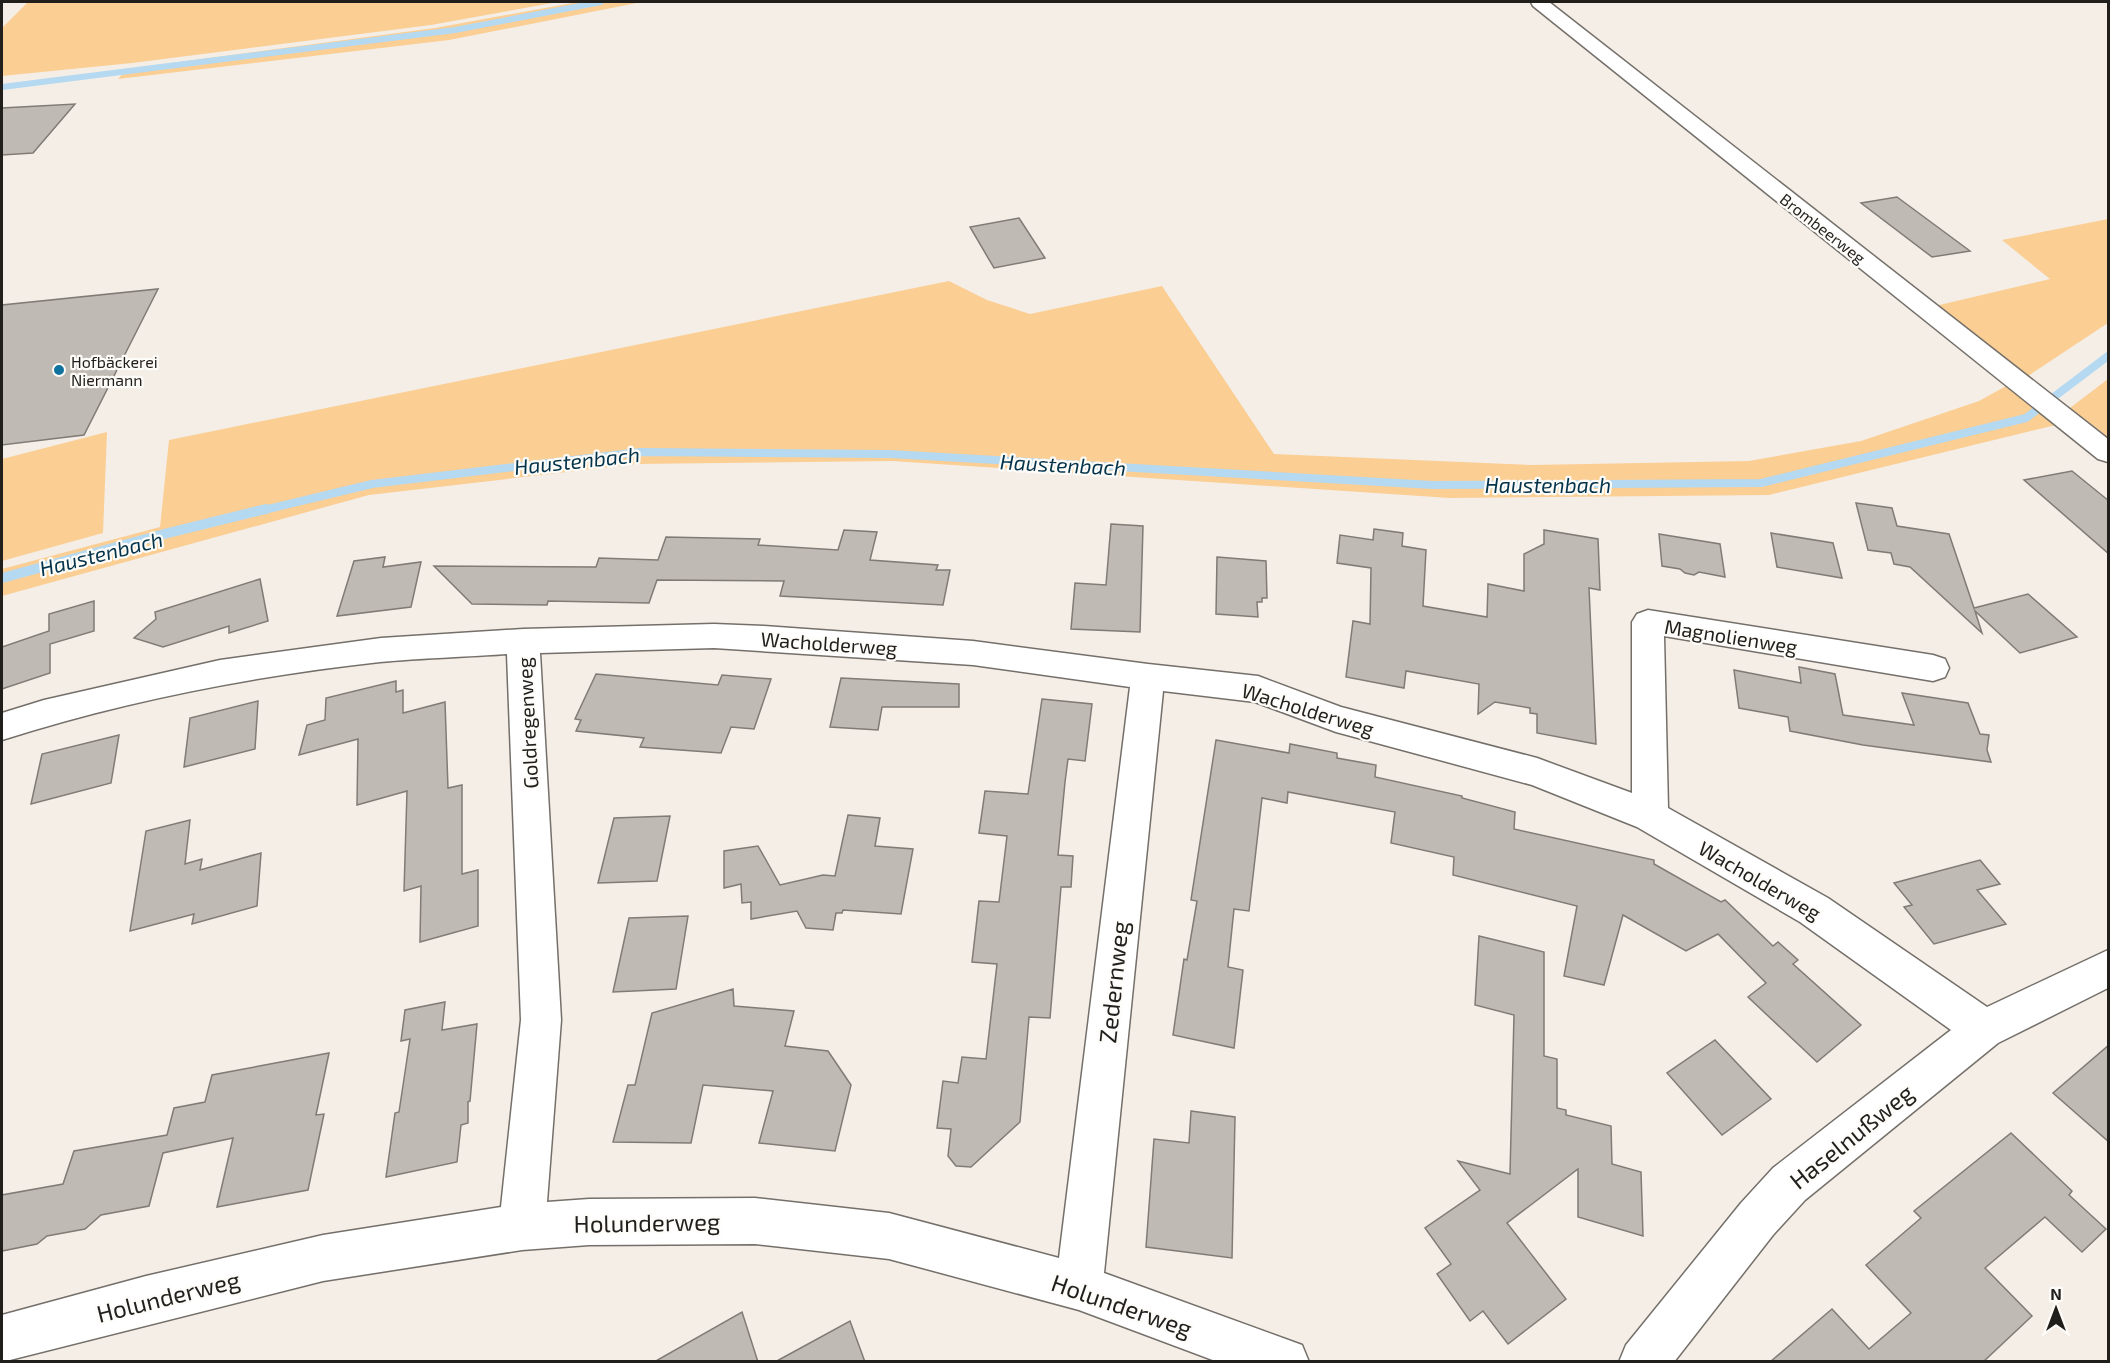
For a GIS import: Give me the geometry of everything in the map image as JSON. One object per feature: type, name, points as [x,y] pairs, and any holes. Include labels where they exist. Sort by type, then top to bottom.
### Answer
[{"type":"street","name":"Brombeerweg","points":[[1539,2],[2109,453]]},
{"type":"street","name":"Magnolienweg","points":[[1650,816],[1648,622],[1933,668]]},
{"type":"street","name":"Wacholderweg","points":[[523,641],[714,636],[764,638],[973,652],[1148,677],[1258,689],[1336,719],[1537,772],[1650,816],[1814,910],[1984,1029]]},
{"type":"street","name":"Goldregenweg","points":[[2,726],[44,713],[220,673],[381,650],[523,641],[541,1020],[522,1227]]},
{"type":"street","name":"Zedernweg","points":[[1079,1287],[1148,677]]},
{"type":"street","name":"Haselnußweg","points":[[1643,1362],[1757,1219],[1789,1184],[1984,1029],[2109,968]]},
{"type":"street","name":"Holunderweg","points":[[2,1339],[146,1300],[323,1258],[522,1227],[589,1222],[755,1221],[889,1236],[1079,1287],[1285,1362]]},
{"type":"shaded area","points":[[28,2],[558,2],[431,25],[132,63],[2,76],[2,28]]},
{"type":"shaded area","points":[[578,2],[642,2],[449,40],[118,79],[127,69],[435,28]]},
{"type":"shaded area","points":[[2108,219],[2108,323],[2025,378],[1935,306],[2050,279],[2002,240]]},
{"type":"shaded area","points":[[949,281],[987,300],[1030,314],[1162,286],[1274,454],[1531,465],[1749,461],[1861,441],[1979,401],[2006,386],[2056,425],[1769,495],[1450,498],[892,461],[636,464],[369,495],[2,596],[2,569],[160,527],[169,440]]},
{"type":"shaded area","points":[[2108,379],[2108,437],[2070,408]]},
{"type":"shaded area","points":[[107,432],[103,533],[2,561],[2,459]]},
{"type":"building","points":[[75,104],[33,153],[2,155],[2,108]]},
{"type":"building","points":[[1897,197],[1970,251],[1932,257],[1861,203]]},
{"type":"building","points":[[1019,218],[1045,258],[994,268],[970,227]]},
{"type":"building","name":"Hofbäckerei Niermann","points":[[158,289],[84,435],[2,445],[2,305]]},
{"type":"building","points":[[2072,471],[2109,501],[2109,554],[2024,480]]},
{"type":"building","points":[[1856,503],[1892,508],[1897,526],[1949,534],[1974,608],[2028,594],[2077,637],[2020,653],[1975,611],[1982,633],[1910,567],[1894,564],[1891,553],[1868,550]]},
{"type":"building","points":[[1111,524],[1143,526],[1140,632],[1071,629],[1075,583],[1106,585]]},
{"type":"building","points":[[1374,529],[1403,533],[1402,546],[1426,550],[1423,606],[1487,617],[1488,584],[1524,591],[1524,554],[1544,544],[1544,530],[1598,539],[1600,590],[1589,588],[1596,744],[1537,733],[1537,714],[1530,713],[1530,708],[1495,702],[1478,714],[1479,684],[1406,671],[1404,688],[1346,677],[1353,621],[1370,624],[1371,568],[1337,563],[1340,535],[1373,540]]},
{"type":"building","points":[[844,530],[877,532],[870,560],[938,565],[936,570],[950,570],[943,605],[780,596],[784,581],[657,580],[649,603],[548,601],[547,605],[472,604],[434,566],[596,567],[599,558],[658,560],[666,537],[760,539],[758,545],[838,550]]},
{"type":"building","points":[[1771,533],[1833,543],[1842,578],[1777,567]]},
{"type":"building","points":[[1659,534],[1720,544],[1725,577],[1699,572],[1694,575],[1680,569],[1662,566]]},
{"type":"building","points":[[385,557],[383,567],[421,562],[411,607],[337,616],[354,561]]},
{"type":"building","points":[[1217,557],[1266,561],[1267,598],[1262,598],[1262,602],[1257,602],[1258,617],[1216,614]]},
{"type":"building","points":[[260,579],[268,621],[229,633],[229,626],[163,647],[134,638],[156,619],[155,612]]},
{"type":"building","points":[[94,601],[94,631],[50,644],[50,673],[2,689],[2,647],[49,631],[49,614]]},
{"type":"building","points":[[1799,667],[1835,674],[1843,715],[1914,725],[1902,693],[1968,703],[1980,734],[1989,735],[1987,750],[1991,762],[1863,745],[1790,731],[1788,717],[1739,708],[1734,670],[1801,683]]},
{"type":"building","points":[[596,674],[718,685],[722,675],[771,679],[754,729],[731,727],[721,753],[640,747],[644,738],[576,731],[581,720],[575,719]]},
{"type":"building","points":[[841,678],[959,684],[959,707],[882,707],[878,730],[830,727]]},
{"type":"building","points":[[396,681],[396,692],[403,690],[403,713],[445,702],[448,788],[462,785],[462,874],[478,870],[478,926],[420,942],[421,886],[404,891],[407,791],[357,805],[358,739],[299,755],[307,725],[325,720],[326,698]]},
{"type":"building","points":[[1042,699],[1092,704],[1085,761],[1068,759],[1058,855],[1073,856],[1071,887],[1061,887],[1050,1018],[1029,1017],[1020,1122],[971,1167],[956,1166],[948,1156],[951,1129],[937,1128],[943,1081],[958,1083],[962,1057],[986,1059],[997,964],[972,962],[979,901],[999,902],[1007,836],[979,833],[985,791],[1028,794]]},
{"type":"building","points":[[258,701],[255,749],[184,767],[190,718]]},
{"type":"building","points":[[119,735],[111,783],[31,804],[42,754]]},
{"type":"building","points":[[1216,740],[1289,753],[1290,744],[1337,753],[1337,758],[1376,765],[1375,777],[1462,796],[1462,798],[1515,812],[1514,829],[1654,860],[1654,864],[1721,902],[1725,900],[1773,946],[1778,942],[1798,960],[1793,964],[1861,1025],[1817,1062],[1748,997],[1766,983],[1718,934],[1686,951],[1623,915],[1604,985],[1564,976],[1577,906],[1453,875],[1454,857],[1391,843],[1395,812],[1288,792],[1287,803],[1262,798],[1249,911],[1234,909],[1228,967],[1243,970],[1234,1048],[1173,1035],[1184,959],[1187,960],[1197,901],[1191,900]]},
{"type":"building","points":[[848,815],[880,818],[875,846],[913,849],[901,914],[843,910],[842,913],[836,913],[833,930],[806,928],[797,911],[751,919],[751,902],[742,903],[741,884],[724,888],[724,851],[758,846],[780,885],[823,875],[835,876]]},
{"type":"building","points":[[670,816],[657,881],[598,883],[614,818]]},
{"type":"building","points":[[190,820],[185,864],[202,859],[200,870],[261,853],[257,906],[192,924],[194,914],[130,931],[146,831]]},
{"type":"building","points":[[1980,860],[2000,884],[1977,890],[2006,924],[1934,944],[1904,907],[1912,905],[1894,883]]},
{"type":"building","points":[[688,916],[676,989],[613,992],[629,918]]},
{"type":"building","points":[[1479,936],[1544,952],[1544,1056],[1557,1059],[1557,1108],[1566,1110],[1566,1115],[1611,1126],[1612,1164],[1641,1172],[1643,1236],[1578,1217],[1578,1169],[1507,1223],[1566,1299],[1508,1344],[1483,1311],[1470,1321],[1437,1274],[1451,1264],[1425,1228],[1480,1190],[1458,1161],[1510,1174],[1514,1015],[1475,1005]]},
{"type":"building","points":[[733,989],[734,1006],[794,1011],[785,1046],[828,1051],[851,1085],[835,1151],[759,1143],[773,1091],[703,1085],[691,1143],[613,1142],[628,1085],[635,1085],[652,1013]]},
{"type":"building","points":[[445,1002],[442,1030],[477,1024],[470,1101],[468,1102],[468,1123],[461,1125],[457,1162],[386,1177],[395,1113],[399,1112],[410,1039],[401,1041],[405,1010]]},
{"type":"building","points":[[1715,1040],[1771,1099],[1722,1135],[1667,1073]]},
{"type":"building","points":[[2109,1045],[2109,1142],[2053,1093]]},
{"type":"building","points":[[329,1053],[316,1115],[324,1114],[308,1190],[217,1207],[233,1138],[163,1153],[149,1206],[101,1215],[85,1229],[47,1236],[37,1244],[2,1251],[2,1195],[63,1184],[74,1151],[167,1135],[174,1108],[205,1102],[212,1075]]},
{"type":"building","points":[[1191,1111],[1235,1117],[1232,1258],[1146,1247],[1154,1139],[1189,1143]]},
{"type":"building","points":[[2011,1133],[2072,1191],[2069,1195],[2106,1229],[2082,1252],[2045,1217],[1985,1268],[2032,1316],[1983,1362],[1770,1362],[1832,1309],[1869,1349],[1911,1313],[1866,1265],[1921,1218],[1914,1211]]},
{"type":"building","points":[[742,1312],[758,1362],[654,1362]]},
{"type":"building","points":[[850,1321],[865,1362],[775,1362]]},
{"type":"waterway","points":[[2,87],[455,30],[601,2]]},
{"type":"waterway","name":"Haustenbach","points":[[260,511],[372,484],[640,452],[890,454],[1433,485],[1761,483],[2026,418],[2108,356]]},
{"type":"waterway","name":"Haustenbach","points":[[2,578],[266,509]]},
{"type":"place","name":"Hofbäckerei Niermann","points":[[59,370]]}]
